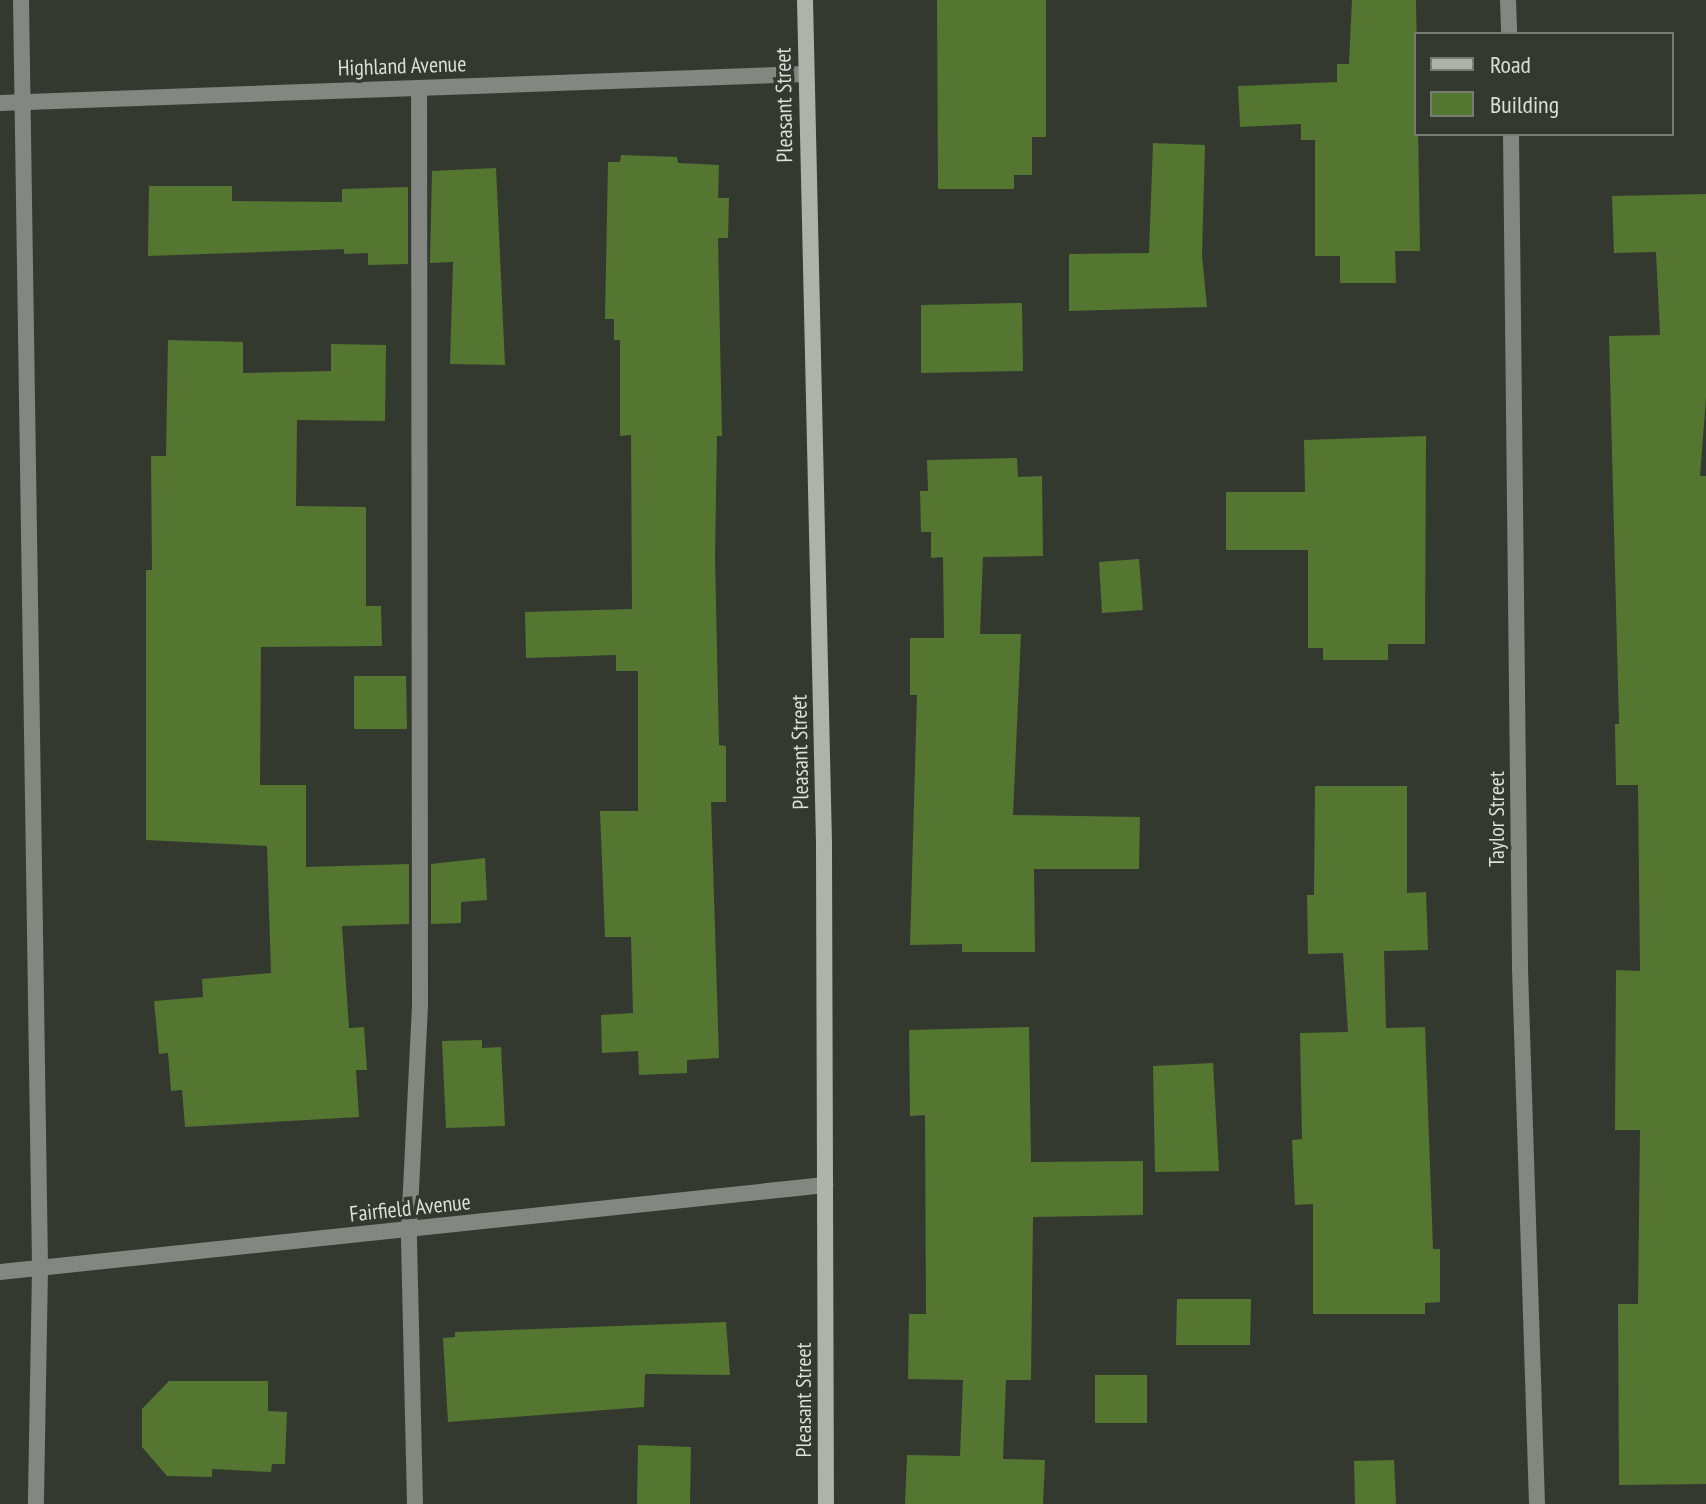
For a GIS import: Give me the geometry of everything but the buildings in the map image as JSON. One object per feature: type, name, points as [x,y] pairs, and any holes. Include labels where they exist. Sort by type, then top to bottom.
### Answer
[{"type":"street","points":[[21,0],[40,1269],[36,1504]]},
{"type":"street","name":"Pleasant Street","points":[[805,0],[824,846],[826,1504]]},
{"type":"street","points":[[1508,0],[1509,32]]},
{"type":"street","name":"Highland Avenue","points":[[0,103],[805,74]]},
{"type":"street","points":[[415,1504],[409,1230],[420,1003],[419,88]]},
{"type":"street","name":"Taylor Street","points":[[1511,136],[1520,969],[1537,1504]]},
{"type":"street","name":"Fairfield Avenue","points":[[0,1272],[825,1185]]}]
